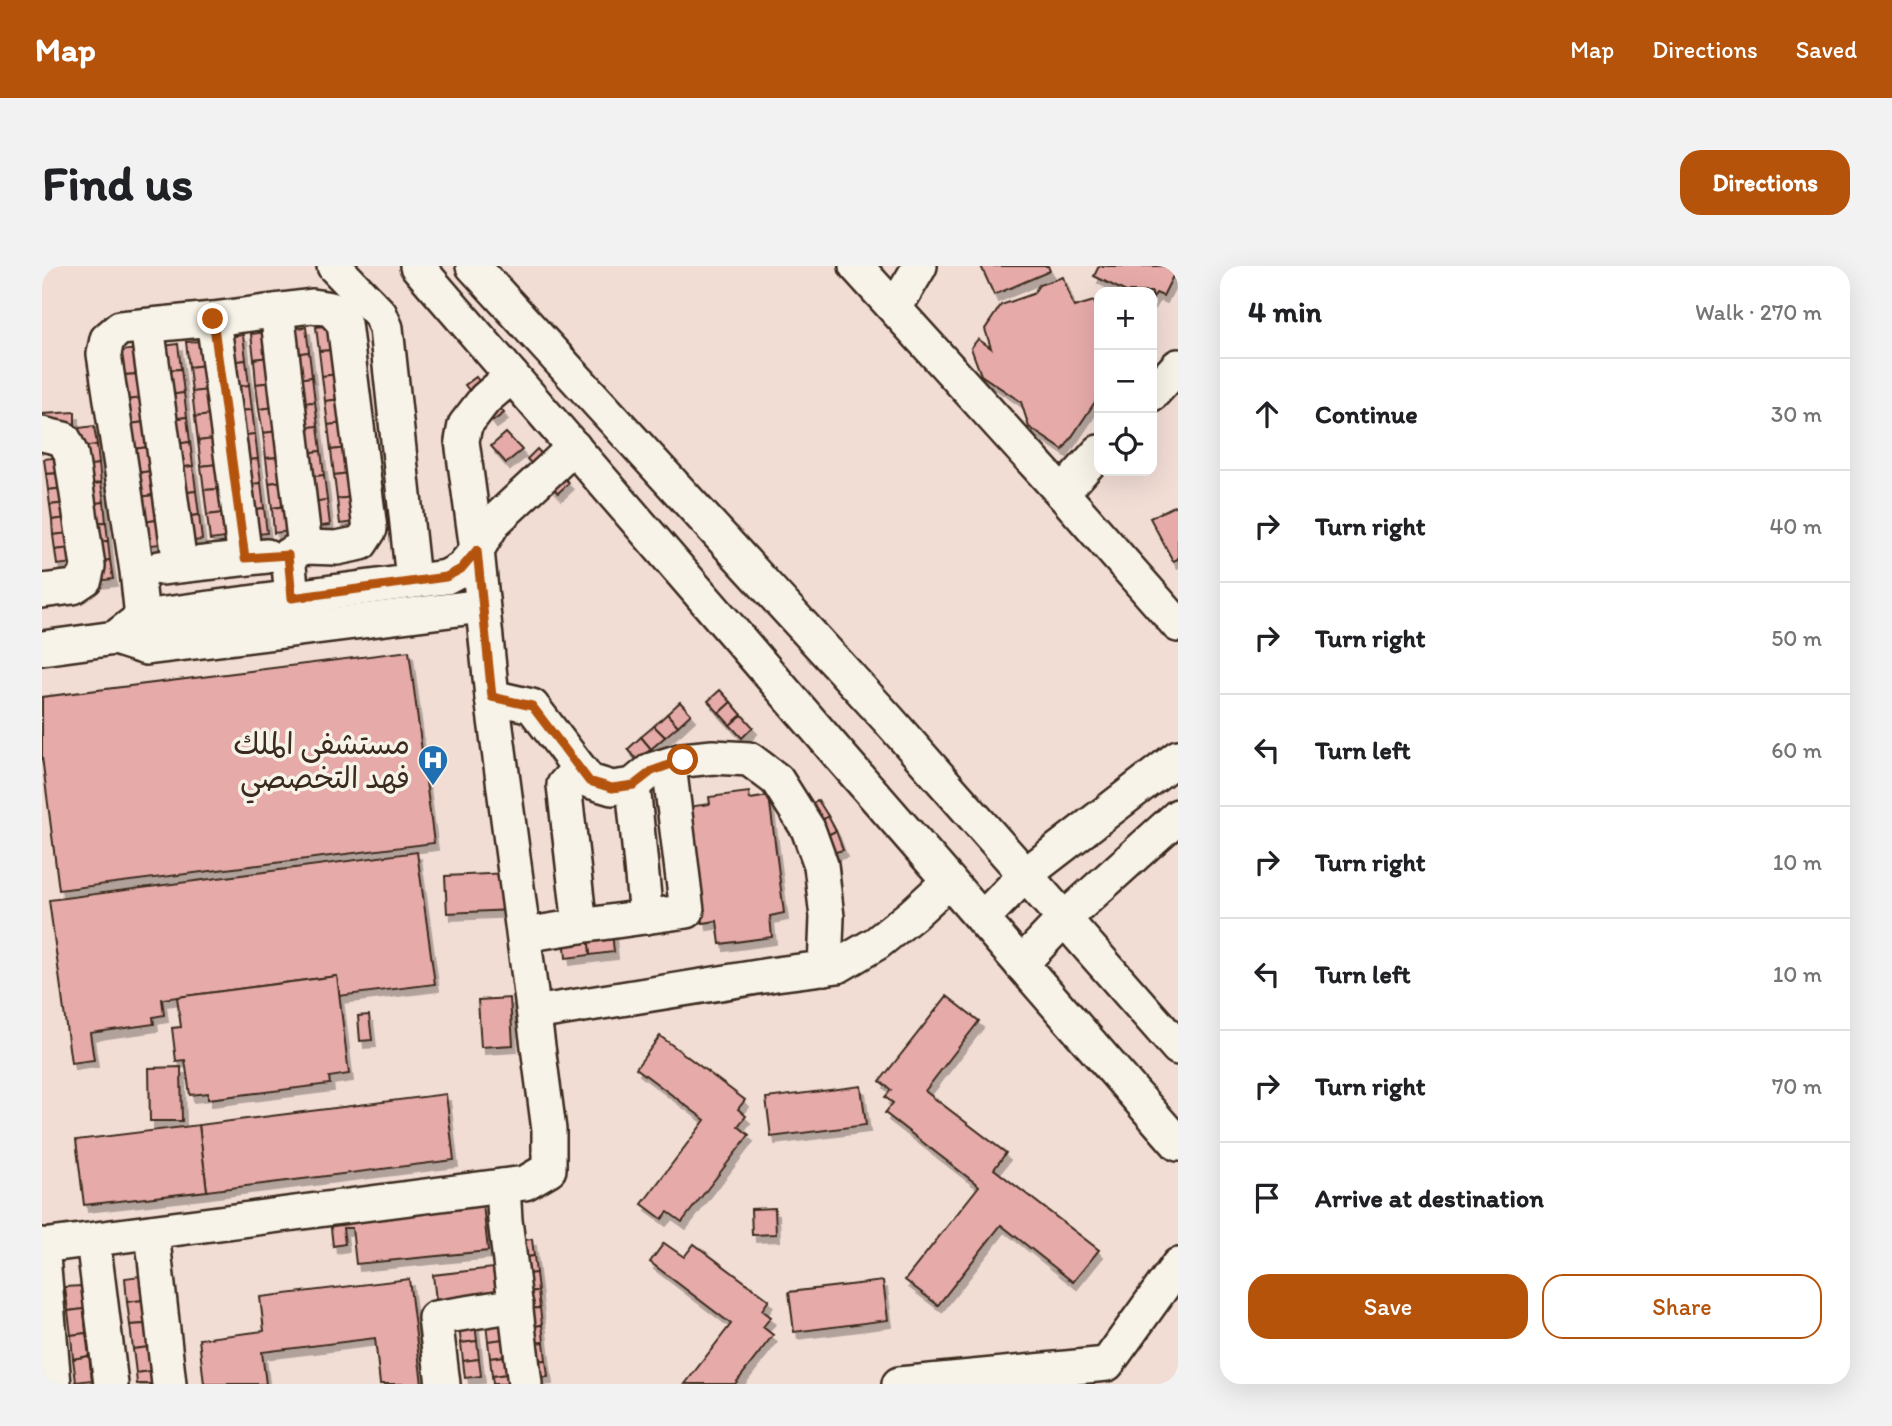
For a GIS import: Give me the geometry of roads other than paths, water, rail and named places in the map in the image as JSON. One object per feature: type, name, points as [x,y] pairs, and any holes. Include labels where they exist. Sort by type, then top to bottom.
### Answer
[{"type":"street","points":[[334,266],[380,314],[386,328],[413,580]]},
{"type":"street","points":[[417,266],[1178,1144]]},
{"type":"street","points":[[473,266],[887,718],[1178,1048]]},
{"type":"street","points":[[856,266],[1178,625]]},
{"type":"street","points":[[895,308],[920,266]]},
{"type":"street","points":[[137,572],[361,543],[370,529],[344,323],[331,309],[313,306],[120,328],[107,340],[104,354],[142,617]]},
{"type":"street","points":[[277,311],[296,551],[292,598]]},
{"type":"street","points":[[213,319],[245,558]]},
{"type":"street","points":[[147,326],[180,565]]},
{"type":"street","points":[[1157,389],[1178,366]]},
{"type":"street","points":[[54,1384],[42,1245],[525,1183],[549,1169],[549,1130],[492,697],[477,550],[462,441],[466,425],[478,408],[512,376]]},
{"type":"street","points":[[42,434],[64,439],[71,454],[88,566],[85,579],[73,587],[42,591]]},
{"type":"street","points":[[115,638],[142,617],[446,577],[461,569],[477,550],[494,522],[574,447]]},
{"type":"street","points":[[1062,493],[1094,458]]},
{"type":"street","points":[[42,648],[115,638],[146,648],[482,606]]},
{"type":"street","points":[[492,697],[532,706],[589,781],[612,788],[634,785],[652,771],[683,760],[713,757],[749,759],[777,780],[808,829],[821,865],[827,917],[825,968]]},
{"type":"street","points":[[982,919],[1025,875],[1178,757]]},
{"type":"street","points":[[524,935],[687,911],[669,765]]},
{"type":"street","points":[[579,768],[564,785],[580,926]]},
{"type":"street","points":[[634,785],[646,917]]},
{"type":"street","points":[[1021,964],[1064,919],[1178,816]]},
{"type":"street","points":[[534,1013],[838,967],[877,943],[949,881]]},
{"type":"street","points":[[503,1186],[525,1384]]},
{"type":"street","points":[[152,1232],[169,1384]]},
{"type":"street","points":[[93,1240],[111,1384]]},
{"type":"street","points":[[912,1383],[1109,1374],[1178,1265]]},
{"type":"street","points":[[443,1384],[435,1318],[516,1305]]},
{"type":"place","name":"مستشفى الملك فهد التخصصي","points":[[433,787]]}]
